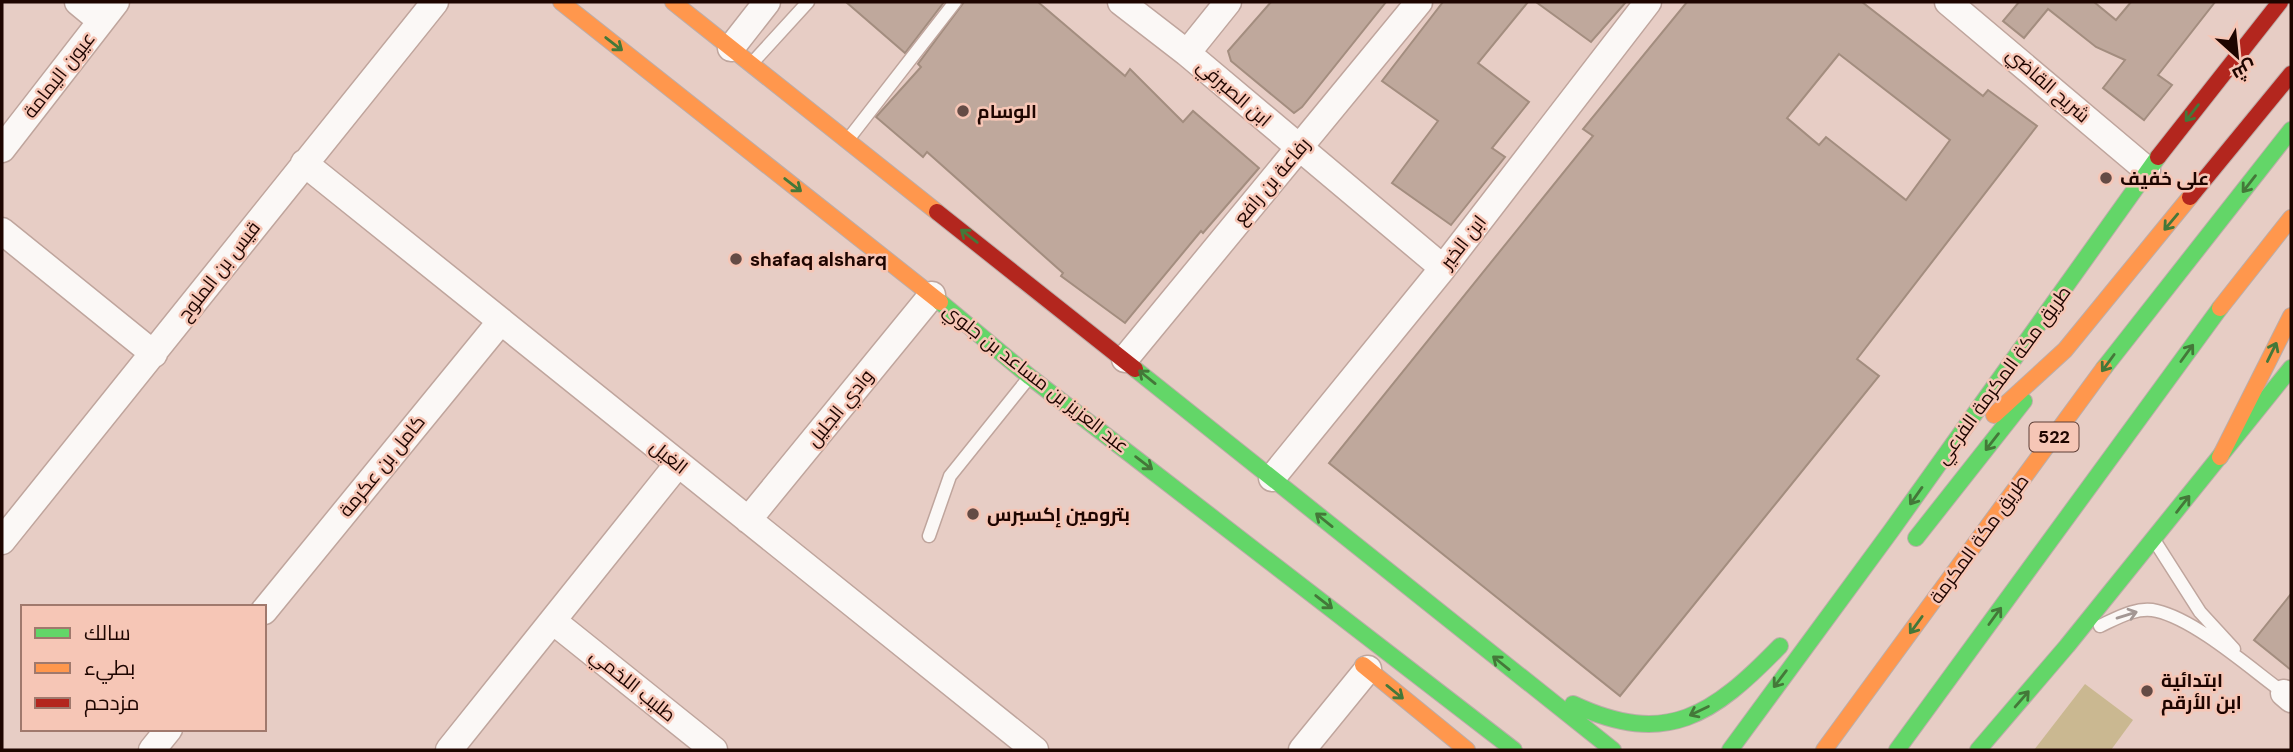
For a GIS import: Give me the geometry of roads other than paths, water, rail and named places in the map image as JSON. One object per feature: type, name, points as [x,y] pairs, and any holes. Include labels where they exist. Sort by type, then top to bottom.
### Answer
[{"type":"main road","name":"عبد العزيز بن مساعد بن جلوي","points":[[561,2],[932,295],[1030,377],[1226,525],[1514,750]]},
{"type":"main road","points":[[673,2],[1125,359],[1529,686],[1613,750]]},
{"type":"main road","name":"طريق مكة المكرمة الفرعي","points":[[1730,750],[1734,741],[1891,531],[2147,170],[2280,2]]},
{"type":"main road","points":[[1904,553],[2064,350],[2291,74]]},
{"type":"main road","name":"طريق مكة المكرمة","points":[[1824,750],[2126,338],[2291,130]]},
{"type":"main road","points":[[1897,750],[2220,308],[2291,218]]},
{"type":"main road","points":[[2220,457],[2291,316]]},
{"type":"main road","points":[[1935,469],[2064,350]]},
{"type":"main road","points":[[1978,750],[2067,646],[2291,369]]},
{"type":"main road","points":[[1226,525],[1257,575]]},
{"type":"main road","points":[[1811,611],[1891,531]]},
{"type":"main road","points":[[1529,686],[1614,722],[1649,726],[1675,722],[1731,694],[1788,637]]},
{"type":"main road","points":[[1347,652],[1467,750]]},
{"type":"street","points":[[78,2],[109,11]]},
{"type":"street","name":"قيس بن الملوح","points":[[2,541],[435,2]]},
{"type":"street","points":[[741,55],[767,2]]},
{"type":"street","name":"ابن الصيرفي","points":[[1121,2],[1187,53],[1443,268]]},
{"type":"street","points":[[1187,53],[1228,2]]},
{"type":"street","name":"رفاعة بن رافع","points":[[1125,359],[1419,2]]},
{"type":"street","name":"ابن الخير","points":[[1272,478],[1443,268],[1648,2]]},
{"type":"street","name":"شريح القاضي","points":[[1966,7],[2147,170]]},
{"type":"street","name":"عيون اليمامة","points":[[2,149],[109,11]]},
{"type":"street","name":"الغيل","points":[[304,163],[748,520],[1004,741],[1035,750]]},
{"type":"street","points":[[2,231],[154,354]]},
{"type":"street","name":"وادي الجليل","points":[[748,520],[932,295]]},
{"type":"street","name":"كامل بن عكرمة","points":[[266,609],[501,321]]},
{"type":"street","points":[[449,750],[678,464]]},
{"type":"street","name":"طليب اللخمي","points":[[553,621],[714,750]]},
{"type":"street","points":[[1302,750],[1368,669]]},
{"type":"street","points":[[152,750],[167,731]]},
{"type":"lane","points":[[741,55],[808,2]]},
{"type":"lane","points":[[848,140],[955,2]]},
{"type":"lane","points":[[929,536],[950,477],[1030,377]]},
{"type":"lane","points":[[2154,540],[2200,612],[2229,645],[2288,696]]},
{"type":"lane","points":[[2067,646],[2129,612],[2156,611],[2201,632],[2288,696]]},
{"type":"place","name":"الوسام","points":[[963,111]]},
{"type":"place","name":"على خفيف","points":[[2106,178]]},
{"type":"place","name":"shafaq alsharq","points":[[736,259]]},
{"type":"place","name":"بترومين إكسبرس","points":[[973,514]]},
{"type":"place","name":"ابتدائية ابن الأرقم","points":[[2147,691]]}]
